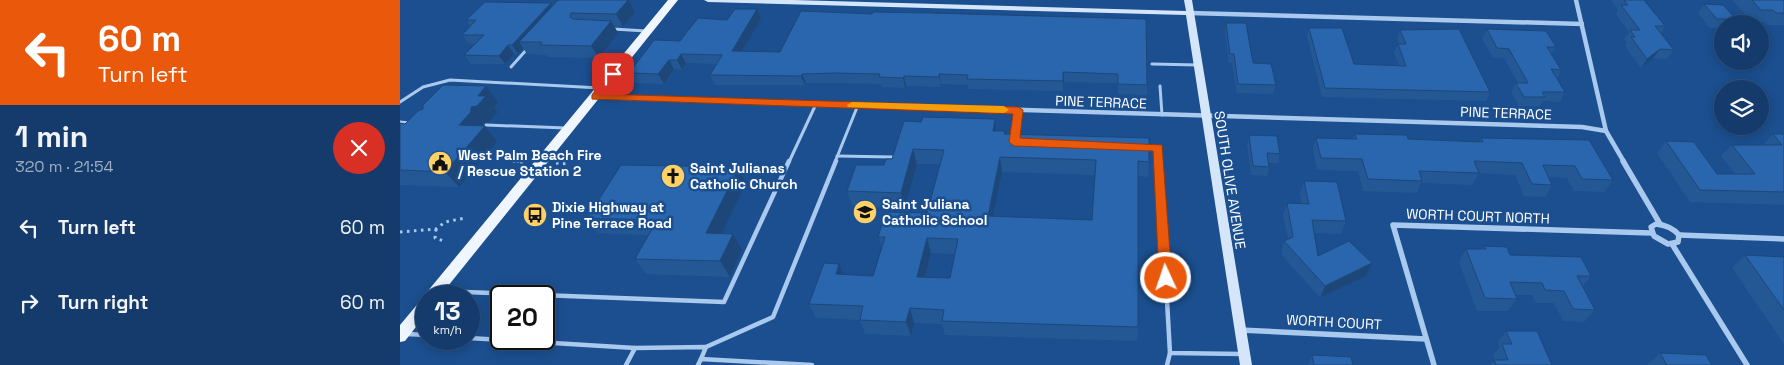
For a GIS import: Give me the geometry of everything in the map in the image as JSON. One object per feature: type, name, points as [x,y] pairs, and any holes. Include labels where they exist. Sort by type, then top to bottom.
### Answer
[{"type":"main road","points":[[441,285],[673,0]]},
{"type":"main road","points":[[401,335],[415,318]]},
{"type":"street","points":[[708,0],[1582,24]]},
{"type":"street","name":"SOUTH OLIVE AVENUE","points":[[1188,0],[1245,360]]},
{"type":"street","points":[[1576,0],[1606,131],[1660,224]]},
{"type":"street","name":"PINE TERRACE","points":[[598,93],[816,104],[1582,127],[1606,131]]},
{"type":"street","points":[[1679,235],[1678,242],[1672,244],[1658,240],[1651,233],[1651,227],[1660,224],[1669,226],[1679,235],[1784,239]]},
{"type":"street","name":"WORTH COURT NORTH","points":[[1426,339],[1393,225],[1651,233]]},
{"type":"street","points":[[1672,244],[1747,365]]},
{"type":"street","name":"WORTH COURT","points":[[1240,330],[1426,339]]},
{"type":"street","points":[[1426,339],[1434,365]]},
{"type":"lane","points":[[607,29],[648,31]]},
{"type":"lane","points":[[511,67],[530,46]]},
{"type":"lane","points":[[1152,64],[1198,65]]},
{"type":"lane","points":[[400,102],[418,88],[450,80],[598,93]]},
{"type":"lane","points":[[1160,86],[1162,115]]},
{"type":"lane","points":[[480,294],[724,302],[816,104]]},
{"type":"lane","points":[[480,339],[635,348],[706,348],[773,317],[858,105]]},
{"type":"lane","points":[[1014,142],[1018,110]]},
{"type":"lane","points":[[400,122],[417,123]]},
{"type":"lane","points":[[486,126],[569,128]]},
{"type":"lane","points":[[1139,147],[1158,148],[1170,353],[1167,365]]},
{"type":"lane","points":[[837,156],[892,157]]},
{"type":"lane","points":[[401,335],[415,335]]},
{"type":"lane","points":[[626,365],[635,348]]},
{"type":"lane","points":[[698,365],[706,348]]},
{"type":"lane","points":[[1170,353],[1245,360]]},
{"type":"lane","points":[[701,359],[812,365]]},
{"type":"path","points":[[400,232],[436,229],[445,222],[465,218]]},
{"type":"path","points":[[436,229],[435,238],[444,241]]},
{"type":"building","points":[[558,0],[628,0],[616,14],[571,13],[570,17],[573,19],[611,21],[591,46],[540,45],[542,42],[519,42]]},
{"type":"building","points":[[1624,0],[1644,0],[1665,26],[1655,26],[1674,50],[1660,49],[1647,59],[1631,37],[1635,37],[1630,30],[1640,30],[1621,5],[1628,5]]},
{"type":"building","points":[[1752,0],[1784,0],[1784,13],[1776,13],[1773,10],[1761,10]]},
{"type":"building","points":[[485,2],[551,3],[512,45],[508,45],[499,56],[464,55],[484,35],[462,35],[476,20],[466,20]]},
{"type":"building","points":[[1704,4],[1723,5],[1732,15],[1714,15]]},
{"type":"building","points":[[735,9],[757,9],[732,51],[780,52],[801,11],[1146,19],[1147,85],[1118,84],[1118,74],[1063,72],[1063,81],[967,79],[968,75],[939,74],[939,77],[904,76],[903,78],[879,77],[880,74],[835,73],[802,74],[801,76],[710,75],[722,55],[681,54],[677,60],[669,60],[658,74],[629,73],[654,40],[680,41],[698,18],[727,20]]},
{"type":"building","points":[[1226,23],[1246,23],[1253,63],[1271,64],[1276,85],[1238,84],[1234,54],[1230,54]]},
{"type":"building","points":[[1309,28],[1342,28],[1354,64],[1406,66],[1398,44],[1406,44],[1400,30],[1459,29],[1490,92],[1325,88]]},
{"type":"building","points":[[1487,29],[1546,31],[1556,47],[1547,47],[1561,70],[1551,69],[1565,92],[1542,92],[1545,97],[1524,97],[1516,83],[1528,83],[1509,49],[1497,48]]},
{"type":"building","points":[[443,85],[486,86],[478,96],[486,96],[477,106],[471,107],[471,112],[459,125],[485,126],[445,172],[400,170],[400,123],[405,124],[418,111],[423,109],[423,105]]},
{"type":"building","points":[[923,117],[995,119],[993,131],[1005,131],[1004,134],[1149,138],[1149,162],[1138,161],[1138,327],[942,321],[944,310],[910,308],[906,322],[860,320],[863,306],[809,304],[824,263],[839,264],[836,274],[873,276],[885,237],[878,237],[886,212],[927,213],[944,150],[913,149],[901,193],[847,191],[856,165],[884,165],[886,159],[892,159],[904,121],[921,122]],"holes":[[[1000,157],[1096,160],[1092,220],[988,216]],[[927,238],[958,239],[950,278],[917,277]]]},
{"type":"building","points":[[1355,134],[1407,135],[1408,139],[1483,142],[1481,138],[1589,140],[1613,180],[1582,179],[1575,166],[1543,165],[1552,185],[1532,184],[1522,163],[1474,161],[1479,173],[1419,171],[1422,181],[1368,179],[1362,159],[1321,158],[1316,138],[1357,139]]},
{"type":"building","points":[[1773,134],[1784,134],[1784,192],[1700,190],[1666,141],[1694,142],[1717,174],[1755,174],[1732,145],[1782,145]]},
{"type":"building","points":[[1249,135],[1277,136],[1280,154],[1267,153],[1269,167],[1253,166]]},
{"type":"building","points":[[621,165],[739,167],[706,233],[733,234],[720,261],[635,259],[657,220],[587,218]]},
{"type":"building","points":[[1304,181],[1337,182],[1346,221],[1312,220],[1318,256],[1349,241],[1372,263],[1325,286],[1284,241],[1293,237],[1287,203],[1309,204]]},
{"type":"building","points":[[1484,246],[1507,247],[1510,255],[1581,257],[1591,276],[1577,276],[1595,310],[1573,309],[1564,291],[1545,290],[1542,283],[1510,282],[1517,299],[1485,298],[1466,249],[1486,249]]},
{"type":"building","points":[[1745,255],[1784,257],[1784,310]]},
{"type":"building","points":[[1506,331],[1537,331],[1552,365],[1496,365],[1494,360],[1508,360],[1502,344],[1512,344]]},
{"type":"building","points":[[1660,353],[1706,355],[1712,365],[1667,365]]},
{"type":"building","points":[[1312,355],[1351,357],[1353,365],[1314,365]]},
{"type":"slow traffic","points":[[852,105],[1004,110]]},
{"type":"place","name":"West Palm Beach Fire / Rescue Station 2","points":[[440,163]]},
{"type":"place","name":"Saint Julianas Catholic Church","points":[[673,176]]},
{"type":"place","name":"Saint Juliana Catholic School","points":[[865,212]]},
{"type":"place","name":"Dixie Highway at Pine Terrace Road","points":[[535,215]]},
{"type":"route","points":[[613,74],[595,97],[1018,110],[1014,142],[1158,148],[1166,278]]}]
